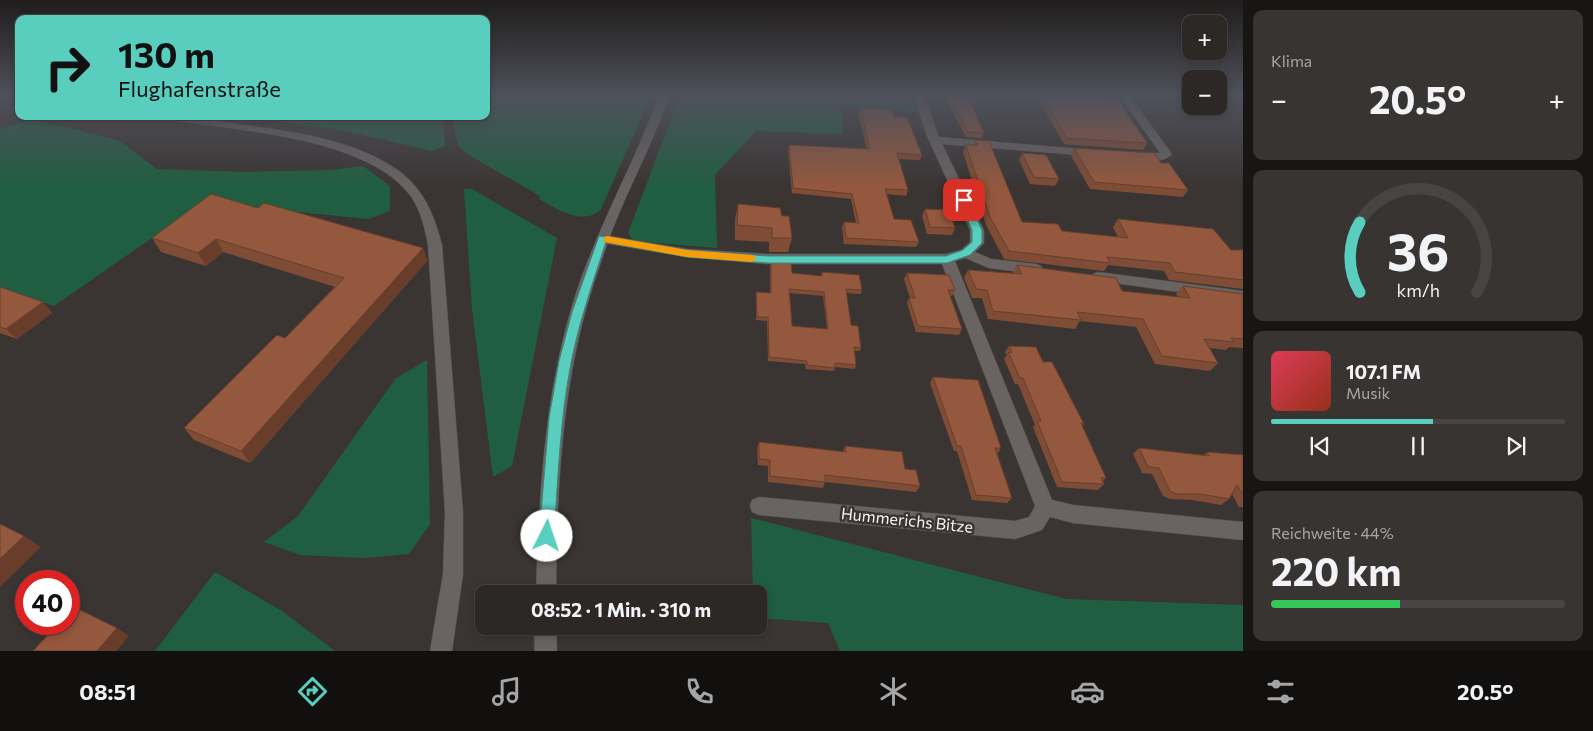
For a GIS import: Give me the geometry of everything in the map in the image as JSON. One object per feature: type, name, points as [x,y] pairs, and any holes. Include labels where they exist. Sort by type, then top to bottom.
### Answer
[{"type":"street","points":[[227,126],[307,140],[350,151],[394,173],[415,194],[428,219],[435,244],[454,512],[453,574],[441,651]]},
{"type":"street","points":[[546,585],[547,536],[556,418],[565,361],[578,312],[603,238],[651,126]]},
{"type":"street","points":[[603,238],[687,253],[768,259],[947,259],[966,253],[977,243],[977,230],[930,126]]},
{"type":"street","points":[[1128,156],[1162,158],[1166,154],[1146,126]]},
{"type":"street","points":[[935,140],[1101,154]]},
{"type":"street","points":[[966,253],[990,263],[1048,270]]},
{"type":"street","points":[[947,259],[1045,507],[1073,514],[1243,531]]},
{"type":"street","points":[[1087,276],[1243,296]]},
{"type":"street","name":"Hummerichs Bitze","points":[[759,506],[1015,530],[1035,524],[1045,507]]},
{"type":"street","points":[[545,635],[546,651]]},
{"type":"green space","points":[[8,126],[62,126],[118,140],[157,169],[245,172],[331,170],[363,166],[390,186],[390,211],[369,219],[277,210],[208,199],[54,306],[0,287],[0,129]]},
{"type":"green space","points":[[315,126],[444,126],[445,146],[432,151],[347,131]]},
{"type":"green space","points":[[453,126],[638,126],[601,209],[594,214],[586,216],[570,214],[539,199],[540,196],[469,155],[458,146]]},
{"type":"green space","points":[[668,126],[843,126],[843,134],[756,131],[715,175],[717,248],[633,241],[628,233]]},
{"type":"green space","points":[[464,189],[472,189],[557,238],[512,466],[493,477],[472,309]]},
{"type":"green space","points":[[427,360],[430,524],[409,554],[364,558],[300,555],[264,542],[298,516],[396,378]]},
{"type":"green space","points":[[751,518],[1066,599],[1243,605],[1243,651],[840,651],[828,623],[767,619],[767,585],[753,585]]},
{"type":"green space","points":[[215,572],[282,611],[335,651],[155,651]]},
{"type":"building","points":[[864,126],[911,126],[922,155],[897,153],[908,190],[885,189],[894,219],[911,220],[919,242],[846,238],[844,222],[859,223],[852,194],[793,188],[789,145],[870,149]]},
{"type":"building","points":[[965,126],[981,126],[984,133],[968,132]]},
{"type":"building","points":[[1060,126],[1136,126],[1147,143],[1067,138]]},
{"type":"building","points":[[975,140],[989,141],[1022,222],[1058,224],[1062,231],[1128,238],[1118,219],[1213,229],[1231,250],[1243,250],[1243,280],[1175,272],[1170,263],[1107,257],[1110,263],[1009,251],[990,217],[966,145],[978,145]]},
{"type":"building","points":[[1074,148],[1154,153],[1161,163],[1169,163],[1188,190],[1094,182]]},
{"type":"building","points":[[1022,153],[1046,155],[1059,179],[1034,177]]},
{"type":"building","points":[[211,194],[258,208],[264,203],[423,248],[241,451],[184,428],[277,335],[285,338],[344,278],[216,239],[198,253],[152,238]]},
{"type":"building","points":[[738,204],[780,208],[782,216],[789,216],[792,238],[772,238],[772,228],[737,225]]},
{"type":"building","points":[[925,209],[949,210],[955,228],[930,227]]},
{"type":"building","points":[[771,262],[791,262],[792,273],[822,276],[822,272],[859,275],[862,290],[846,289],[851,325],[858,326],[861,348],[854,347],[856,365],[835,363],[835,368],[807,365],[807,361],[769,357],[768,317],[757,317],[756,292],[771,293]],"holes":[[[789,289],[824,292],[828,329],[792,326]]]},
{"type":"building","points":[[1017,265],[1116,278],[1122,291],[1190,298],[1183,286],[1243,294],[1243,339],[1231,338],[1234,342],[1204,339],[1218,363],[1162,356],[1143,319],[1077,312],[1081,320],[993,311],[987,290],[976,289],[968,270],[1022,274]]},
{"type":"building","points":[[907,273],[949,275],[955,290],[948,290],[962,329],[918,326],[909,298],[915,298]]},
{"type":"building","points":[[0,287],[43,302],[6,329],[0,327]]},
{"type":"building","points":[[1009,346],[1036,347],[1043,362],[1052,362],[1084,424],[1081,423],[1106,478],[1101,478],[1104,484],[1062,482],[1037,421],[1041,421],[1023,378],[1020,378],[1008,352],[1012,353]]},
{"type":"building","points":[[933,377],[978,380],[1001,448],[995,448],[1012,498],[976,495],[961,446],[957,446]]},
{"type":"building","points":[[759,442],[846,452],[845,446],[902,452],[905,469],[916,470],[920,486],[825,475],[825,482],[770,476],[770,460],[759,459]]},
{"type":"building","points":[[1139,448],[1209,456],[1207,452],[1243,455],[1243,495],[1237,485],[1229,499],[1200,494],[1177,494],[1170,491],[1159,468],[1148,467]]},
{"type":"building","points":[[0,524],[24,536],[0,559]]},
{"type":"building","points":[[80,610],[117,628],[97,651],[33,651],[48,635],[80,635]]},
{"type":"slow traffic","points":[[607,239],[687,253],[752,258]]},
{"type":"route","points":[[547,536],[556,418],[565,361],[578,312],[603,238],[687,253],[768,259],[947,259],[966,253],[977,243],[977,230],[964,200]]}]
